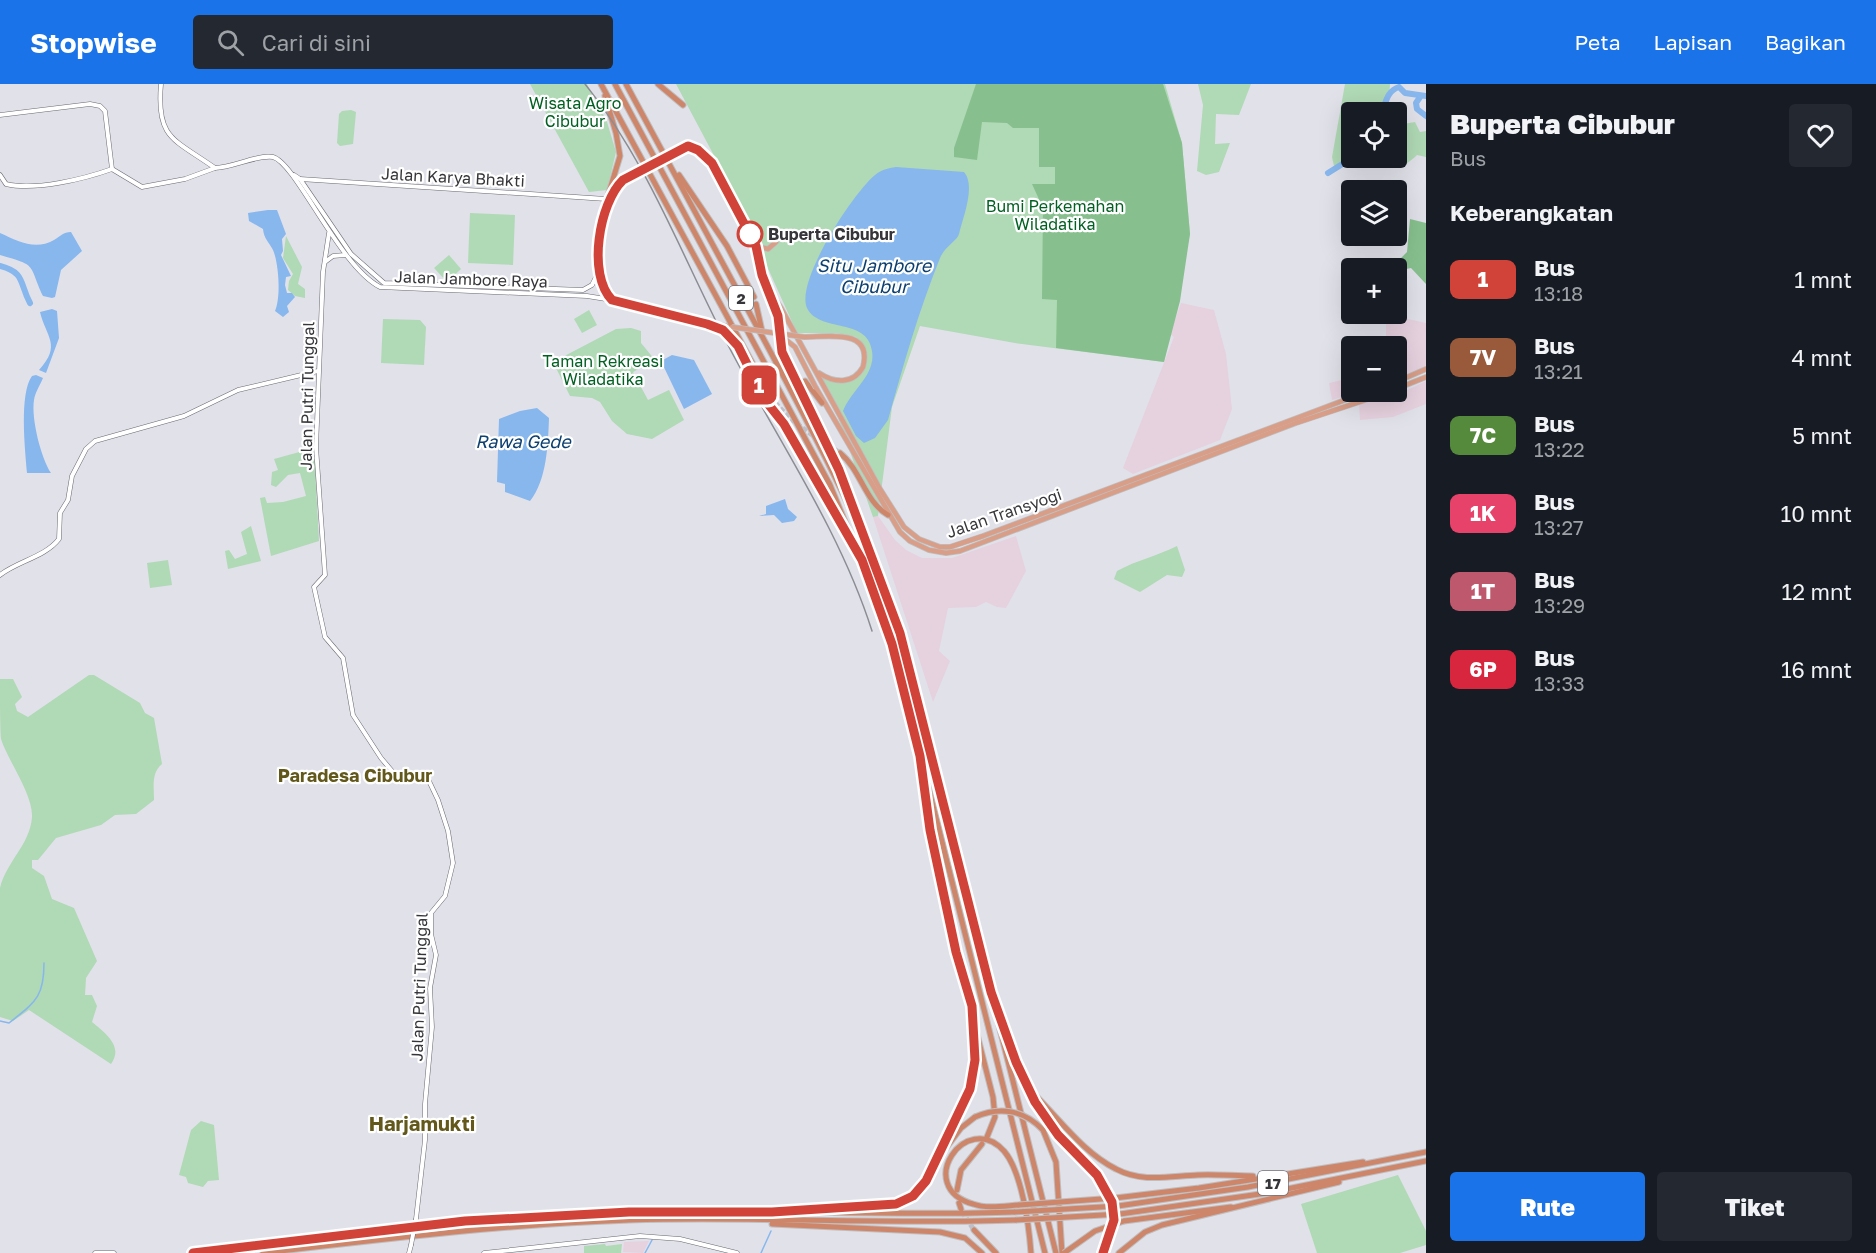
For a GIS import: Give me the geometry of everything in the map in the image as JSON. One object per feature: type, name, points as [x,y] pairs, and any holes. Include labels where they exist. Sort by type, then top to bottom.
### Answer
[{"type":"highway","points":[[599,84],[609,109],[620,156],[603,212],[599,270],[603,288],[612,300]]},
{"type":"highway","points":[[599,84],[759,371],[767,390]]},
{"type":"highway","name":"2","points":[[615,84],[830,485],[862,560],[892,644],[1045,1253]]},
{"type":"highway","name":"2","points":[[626,84],[805,415],[854,514],[884,588],[904,646],[1056,1253]]},
{"type":"highway","points":[[658,84],[683,105]]},
{"type":"highway","name":"Jalan Transyogi","points":[[603,212],[617,186],[682,148],[693,147],[712,163],[756,246],[765,284],[817,371],[888,515],[910,541],[929,550],[946,553],[978,545],[1361,402]]},
{"type":"highway","points":[[663,151],[727,246],[755,301],[764,340]]},
{"type":"highway","points":[[756,246],[768,249],[776,242]]},
{"type":"highway","points":[[765,284],[778,316],[782,352],[823,433],[854,514]]},
{"type":"highway","name":"Jalan Jambore Raya","points":[[612,300],[707,324],[804,337],[848,337],[859,342],[863,348],[863,367],[850,379],[836,381],[817,371]]},
{"type":"highway","points":[[707,324],[723,330],[738,346],[765,400],[784,424],[862,560]]},
{"type":"highway","name":"Jalan Transyogi","points":[[779,334],[795,347],[822,403],[904,527],[919,539],[940,547],[962,543],[1341,401]]},
{"type":"highway","points":[[1407,377],[1426,369]]},
{"type":"highway","points":[[1407,385],[1426,377]]},
{"type":"highway","points":[[799,388],[800,383],[805,381],[822,403]]},
{"type":"highway","points":[[840,453],[851,463],[876,507],[888,515]]},
{"type":"highway","points":[[1171,463],[1174,470]]},
{"type":"highway","points":[[1029,518],[1032,525]]},
{"type":"highway","points":[[920,756],[935,850],[956,952],[972,1006],[995,1107],[994,1125],[987,1137]]},
{"type":"highway","points":[[991,992],[1025,1085],[1058,1135],[1105,1185],[1114,1216],[1112,1234],[1102,1253]]},
{"type":"highway","points":[[934,1166],[974,1076],[975,1047],[972,1006]]},
{"type":"highway","points":[[1025,1085],[1061,1123],[1105,1162],[1132,1176],[1157,1178],[1197,1175],[1267,1176]]},
{"type":"highway","points":[[772,1212],[896,1204],[919,1191],[961,1128],[975,1117],[993,1111],[1012,1112],[1030,1119],[1043,1130],[1056,1162],[1063,1253]]},
{"type":"highway","points":[[1031,1253],[1023,1200],[1005,1153],[995,1144],[981,1140],[967,1142],[955,1149],[946,1169],[947,1180],[955,1194],[977,1205],[1018,1205],[1115,1198],[1199,1188],[1406,1156]]},
{"type":"highway","points":[[957,1190],[961,1170],[982,1144]]},
{"type":"highway","name":"17","points":[[194,1253],[465,1221],[637,1212],[913,1215],[1118,1206],[1248,1187],[1426,1152]]},
{"type":"highway","name":"17","points":[[263,1253],[518,1225],[630,1220],[914,1222],[1120,1215],[1267,1193],[1426,1161]]},
{"type":"highway","points":[[1119,1253],[1145,1232],[1162,1225],[1257,1204],[1398,1167]]},
{"type":"highway","points":[[1063,1253],[1095,1231],[1124,1221],[1257,1204]]},
{"type":"highway","points":[[747,1220],[940,1232],[960,1237],[981,1253]]},
{"type":"highway","points":[[974,1230],[996,1253]]},
{"type":"street","points":[[161,84],[160,116],[165,130],[215,168]]},
{"type":"street","points":[[0,115],[90,104],[102,106],[105,111],[112,169],[73,180],[26,185],[6,184],[0,175]]},
{"type":"street","name":"Jalan Jambore Raya","points":[[112,169],[142,188],[185,179],[215,168],[271,157],[280,160],[293,174],[337,244],[370,281],[380,287],[428,288]]},
{"type":"street","points":[[293,174],[300,178],[344,245],[381,282],[434,289],[583,290],[592,285],[599,270]]},
{"type":"street","name":"Jalan Karya Bhakti","points":[[300,178],[606,199]]},
{"type":"street","name":"Jalan Putri Tunggal","points":[[329,233],[318,371],[316,447],[326,575],[314,586],[328,642],[343,658],[352,714],[378,755],[401,780],[420,774],[428,779],[448,831],[453,861],[445,896],[431,913],[431,934],[436,955],[430,988],[432,1018],[425,1104],[425,1140],[416,1219],[409,1253]]},
{"type":"street","points":[[328,248],[337,244],[344,245]]},
{"type":"street","points":[[325,262],[336,255],[346,255]]},
{"type":"street","name":"Jalan Jambore Raya","points":[[434,289],[587,296],[612,300]]},
{"type":"street","points":[[2,573],[18,562],[46,550],[59,539],[60,513],[68,500],[72,476],[86,448],[97,440],[178,418],[238,390],[318,371]]},
{"type":"street","points":[[484,1253],[640,1236],[684,1240],[737,1253]]},
{"type":"street","points":[[95,1253],[114,1253]]},
{"type":"shaded area","points":[[1181,303],[1214,310],[1226,354],[1232,409],[1220,440],[1133,474],[1123,468],[1174,337],[1170,334]]},
{"type":"shaded area","points":[[1407,319],[1426,323],[1426,367],[1407,375],[1407,336],[1386,336],[1386,324],[1407,324]]},
{"type":"shaded area","points":[[1341,380],[1341,397],[1332,400],[1329,383]]},
{"type":"shaded area","points":[[1426,381],[1426,404],[1393,417],[1360,420],[1359,404],[1407,402],[1407,390]]},
{"type":"shaded area","points":[[878,516],[895,540],[906,550],[922,558],[952,558],[1016,536],[1026,571],[1006,608],[986,602],[976,607],[948,608],[939,651],[950,661],[933,702],[873,517]]},
{"type":"shaded area","points":[[649,1241],[643,1253],[623,1252],[624,1242]]},
{"type":"green space","name":"Wisata Agro Cibubur","points":[[530,84],[587,84],[607,122],[616,152],[607,190],[589,192]]},
{"type":"green space","name":"Bumi Perkemahan Wiladatika","points":[[676,84],[1165,84],[1182,143],[1190,234],[1164,362],[1015,343],[920,326],[892,407],[878,516],[873,517],[834,406],[819,375],[839,382],[862,372],[864,349],[856,337],[836,333],[797,333],[736,197]]},
{"type":"green space","points":[[976,84],[1163,84],[1182,143],[1190,234],[1180,301],[1164,362],[1056,348],[1057,300],[1042,299],[1043,208],[1032,184],[1055,184],[1055,167],[1039,167],[1039,128],[1013,128],[1007,123],[982,122],[977,160],[954,157],[954,148]]},
{"type":"green space","points":[[1198,84],[1251,84],[1239,115],[1216,114],[1215,144],[1230,143],[1219,172],[1206,175],[1197,171],[1203,105]]},
{"type":"green space","points":[[1345,84],[1390,84],[1389,102],[1342,102]]},
{"type":"green space","points":[[1341,106],[1341,163],[1334,166],[1332,157]]},
{"type":"green space","points":[[342,111],[356,112],[353,144],[340,146],[337,143],[339,114]]},
{"type":"green space","points":[[1415,122],[1420,132],[1426,131],[1426,157],[1417,155],[1407,163],[1407,123]]},
{"type":"green space","points":[[470,213],[515,215],[513,265],[468,263]]},
{"type":"green space","points":[[1410,219],[1426,223],[1426,284],[1411,268],[1407,269],[1407,258],[1401,258],[1407,252]]},
{"type":"green space","points":[[286,236],[302,267],[298,284],[305,289],[305,298],[295,296],[288,290],[293,274],[283,258]]},
{"type":"green space","points":[[449,255],[461,269],[447,282],[434,268]]},
{"type":"green space","points":[[589,310],[597,325],[582,333],[574,319]]},
{"type":"green space","points":[[383,319],[420,320],[426,327],[424,365],[381,363]]},
{"type":"green space","name":"Taman Rekreasi Wiladatika","points":[[631,328],[641,331],[641,343],[655,360],[633,372],[648,400],[669,390],[684,420],[652,439],[627,434],[612,421],[600,402],[592,398],[570,396],[553,362],[616,329]]},
{"type":"green space","points":[[314,448],[319,541],[271,556],[260,498],[265,497],[267,503],[283,502],[306,496],[300,473],[288,475],[276,487],[271,485],[272,472],[278,470],[274,459]]},
{"type":"green space","points":[[251,526],[261,561],[228,569],[225,551],[229,550],[235,559],[247,554],[241,532]]},
{"type":"green space","points":[[1177,546],[1185,570],[1182,577],[1167,575],[1140,592],[1114,579],[1117,571]]},
{"type":"green space","points":[[168,560],[172,585],[150,588],[147,563]]},
{"type":"green space","points":[[89,675],[94,675],[140,703],[145,713],[154,718],[162,764],[155,776],[154,800],[136,814],[115,815],[101,825],[56,838],[38,860],[32,860],[32,868],[44,876],[52,899],[74,908],[97,961],[86,978],[85,995],[92,995],[97,1006],[92,1022],[107,1035],[114,1046],[114,1057],[111,1064],[29,1010],[13,1021],[0,1017],[0,888],[7,870],[23,845],[32,817],[29,798],[1,739],[0,679],[13,679],[22,697],[15,704],[17,711],[28,717]]},
{"type":"green space","points":[[201,1121],[214,1125],[219,1180],[208,1181],[203,1187],[188,1183],[186,1177],[179,1175],[191,1130]]},
{"type":"green space","points":[[1398,1175],[1426,1231],[1426,1245],[1400,1253],[1317,1253],[1301,1204]]},
{"type":"green space","points":[[605,1244],[606,1246],[622,1244],[621,1253],[584,1253],[584,1246]]},
{"type":"water","name":"Situ Jambore Cibubur","points":[[896,167],[964,172],[969,185],[969,193],[959,234],[942,254],[925,298],[888,420],[875,438],[864,443],[856,436],[843,411],[870,368],[872,351],[869,340],[862,333],[853,329],[813,316],[807,308],[806,295],[818,259],[841,217],[875,175],[885,169]]},
{"type":"water","points":[[277,210],[286,234],[282,239],[281,255],[291,276],[286,277],[285,285],[287,293],[292,293],[295,297],[287,306],[289,312],[283,317],[275,311],[278,281],[273,250],[263,229],[249,221],[248,213]]},
{"type":"water","points":[[71,232],[82,251],[61,270],[55,297],[52,298],[43,296],[30,267],[21,261],[0,255],[0,233],[27,244],[40,245]]},
{"type":"water","points":[[52,309],[57,311],[59,338],[46,373],[39,370],[50,354],[51,347],[40,312]]},
{"type":"water","points":[[672,355],[694,360],[712,394],[684,409],[661,361]]},
{"type":"water","points":[[32,376],[43,378],[34,400],[35,427],[51,473],[27,473],[24,437],[25,395]]},
{"type":"water","name":"Rawa Gede","points":[[537,408],[549,418],[548,439],[546,461],[540,483],[530,501],[505,492],[505,484],[497,482],[499,419],[520,411]]},
{"type":"water","points":[[785,499],[788,509],[797,517],[794,521],[782,523],[774,515],[759,516],[766,514],[766,506]]},
{"type":"waterway","points":[[1386,102],[1389,94],[1399,87],[1405,93],[1426,96]]},
{"type":"waterway","points":[[1420,97],[1416,103],[1417,109],[1426,116]]},
{"type":"waterway","points":[[1328,173],[1341,165]]},
{"type":"waterway","points":[[0,266],[18,276],[30,303]]},
{"type":"waterway","points":[[0,1021],[9,1023],[32,1004],[40,992],[44,963]]},
{"type":"waterway","points":[[761,1253],[771,1231]]},
{"type":"waterway","points":[[645,1253],[652,1240]]},
{"type":"tunnel","points":[[767,390],[781,410],[790,418],[840,453]]},
{"type":"tunnel","points":[[962,1212],[974,1230]]},
{"type":"tram line","points":[[585,84],[628,146],[646,178],[729,347],[826,522],[859,594],[872,631]]},
{"type":"bus line","name":"1","points":[[193,1253],[465,1221],[629,1212],[772,1212],[896,1204],[913,1196],[926,1181],[970,1089],[975,1060],[972,1006],[956,952],[946,893],[923,790],[920,756],[892,644],[862,560],[846,535],[823,488],[784,424],[765,400],[756,376],[738,346],[727,333],[707,324],[612,300],[606,294],[600,281],[603,212],[617,186],[623,180],[688,146],[698,150],[712,163],[756,246],[762,275],[778,316],[782,352],[839,470],[900,633],[991,992],[1016,1062],[1035,1102],[1058,1135],[1105,1185],[1112,1202],[1114,1216],[1112,1234],[1103,1253]]},
{"type":"place","name":"Buperta Cibubur","points":[[750,234]]},
{"type":"district","name":"Paradesa Cibubur","points":[[355,775]]},
{"type":"district","name":"Harjamukti","points":[[422,1123]]}]
